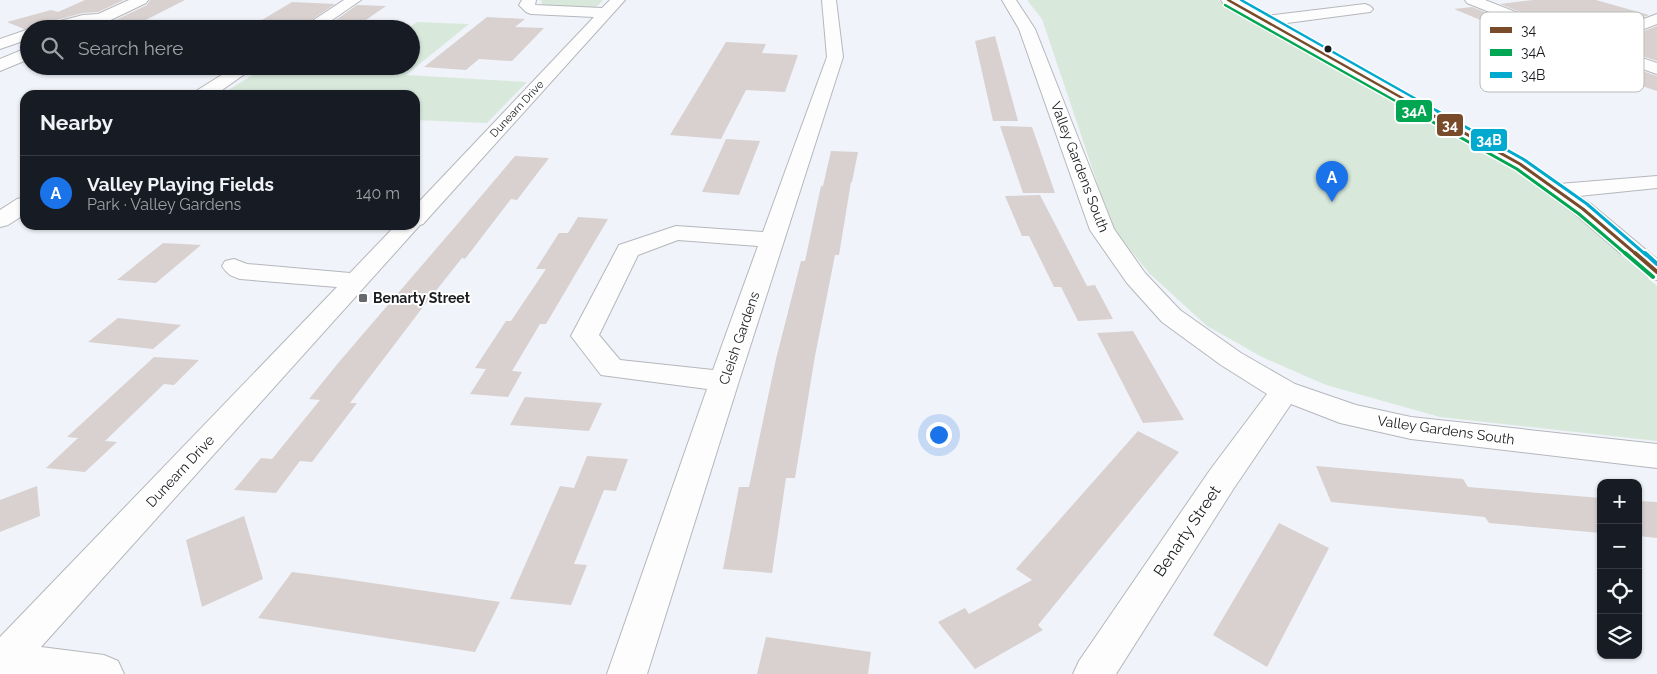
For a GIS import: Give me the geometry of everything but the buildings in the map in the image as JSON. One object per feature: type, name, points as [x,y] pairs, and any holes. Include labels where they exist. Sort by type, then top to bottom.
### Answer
[{"type":"street","points":[[98,20],[141,0]]},
{"type":"street","points":[[322,20],[354,0]]},
{"type":"street","points":[[528,0],[526,5],[531,8],[612,6]]},
{"type":"street","name":"Cleish Gardens","points":[[627,674],[724,381],[835,57],[829,0]]},
{"type":"street","name":"Valley Gardens South","points":[[1009,0],[1028,29],[1102,230],[1136,278],[1171,316],[1231,359],[1285,391],[1351,415],[1411,428],[1657,456]]},
{"type":"street","points":[[1228,0],[1520,164],[1559,190],[1657,272]]},
{"type":"street","points":[[1472,0],[1502,12]]},
{"type":"street","name":"Dunearn Drive","points":[[420,214],[612,6]]},
{"type":"street","points":[[1265,21],[1365,9]]},
{"type":"street","points":[[83,20],[102,18]]},
{"type":"street","points":[[1644,24],[1657,19]]},
{"type":"street","points":[[0,44],[20,37]]},
{"type":"street","points":[[0,66],[20,56]]},
{"type":"street","points":[[1644,65],[1657,70]]},
{"type":"street","points":[[210,90],[234,75]]},
{"type":"street","points":[[1559,190],[1657,182]]},
{"type":"street","points":[[0,220],[20,207]]},
{"type":"street","name":"Dunearn Drive","points":[[1,660],[404,230]]},
{"type":"street","points":[[724,381],[611,368],[584,336],[628,250],[676,233],[772,240]]},
{"type":"street","points":[[234,266],[240,271],[357,281]]},
{"type":"street","name":"Benarty Street","points":[[1093,674],[1222,479],[1285,391]]},
{"type":"street","points":[[1,660],[104,674]]},
{"type":"green space","points":[[541,0],[603,0],[594,8],[568,9],[542,4]]},
{"type":"green space","points":[[1027,0],[1218,0],[1531,177],[1657,286],[1657,441],[1440,417],[1326,385],[1262,357],[1207,326],[1149,273],[1112,227],[1042,19]]},
{"type":"green space","points":[[420,22],[469,24],[420,64]]},
{"type":"green space","points":[[253,75],[406,75],[527,82],[487,123],[420,120],[420,90],[228,90]]},
{"type":"transit line","name":"34","points":[[1228,0],[1520,164],[1583,209],[1657,272]]},
{"type":"transit line","name":"34B","points":[[1241,0],[1523,159],[1587,204],[1657,264]]},
{"type":"transit line","name":"34A","points":[[1225,5],[1517,169],[1579,214],[1653,277]]},
{"type":"place","name":"Valley Playing Fields","points":[[1332,202]]},
{"type":"place","name":"Benarty Street","points":[[363,298]]}]
